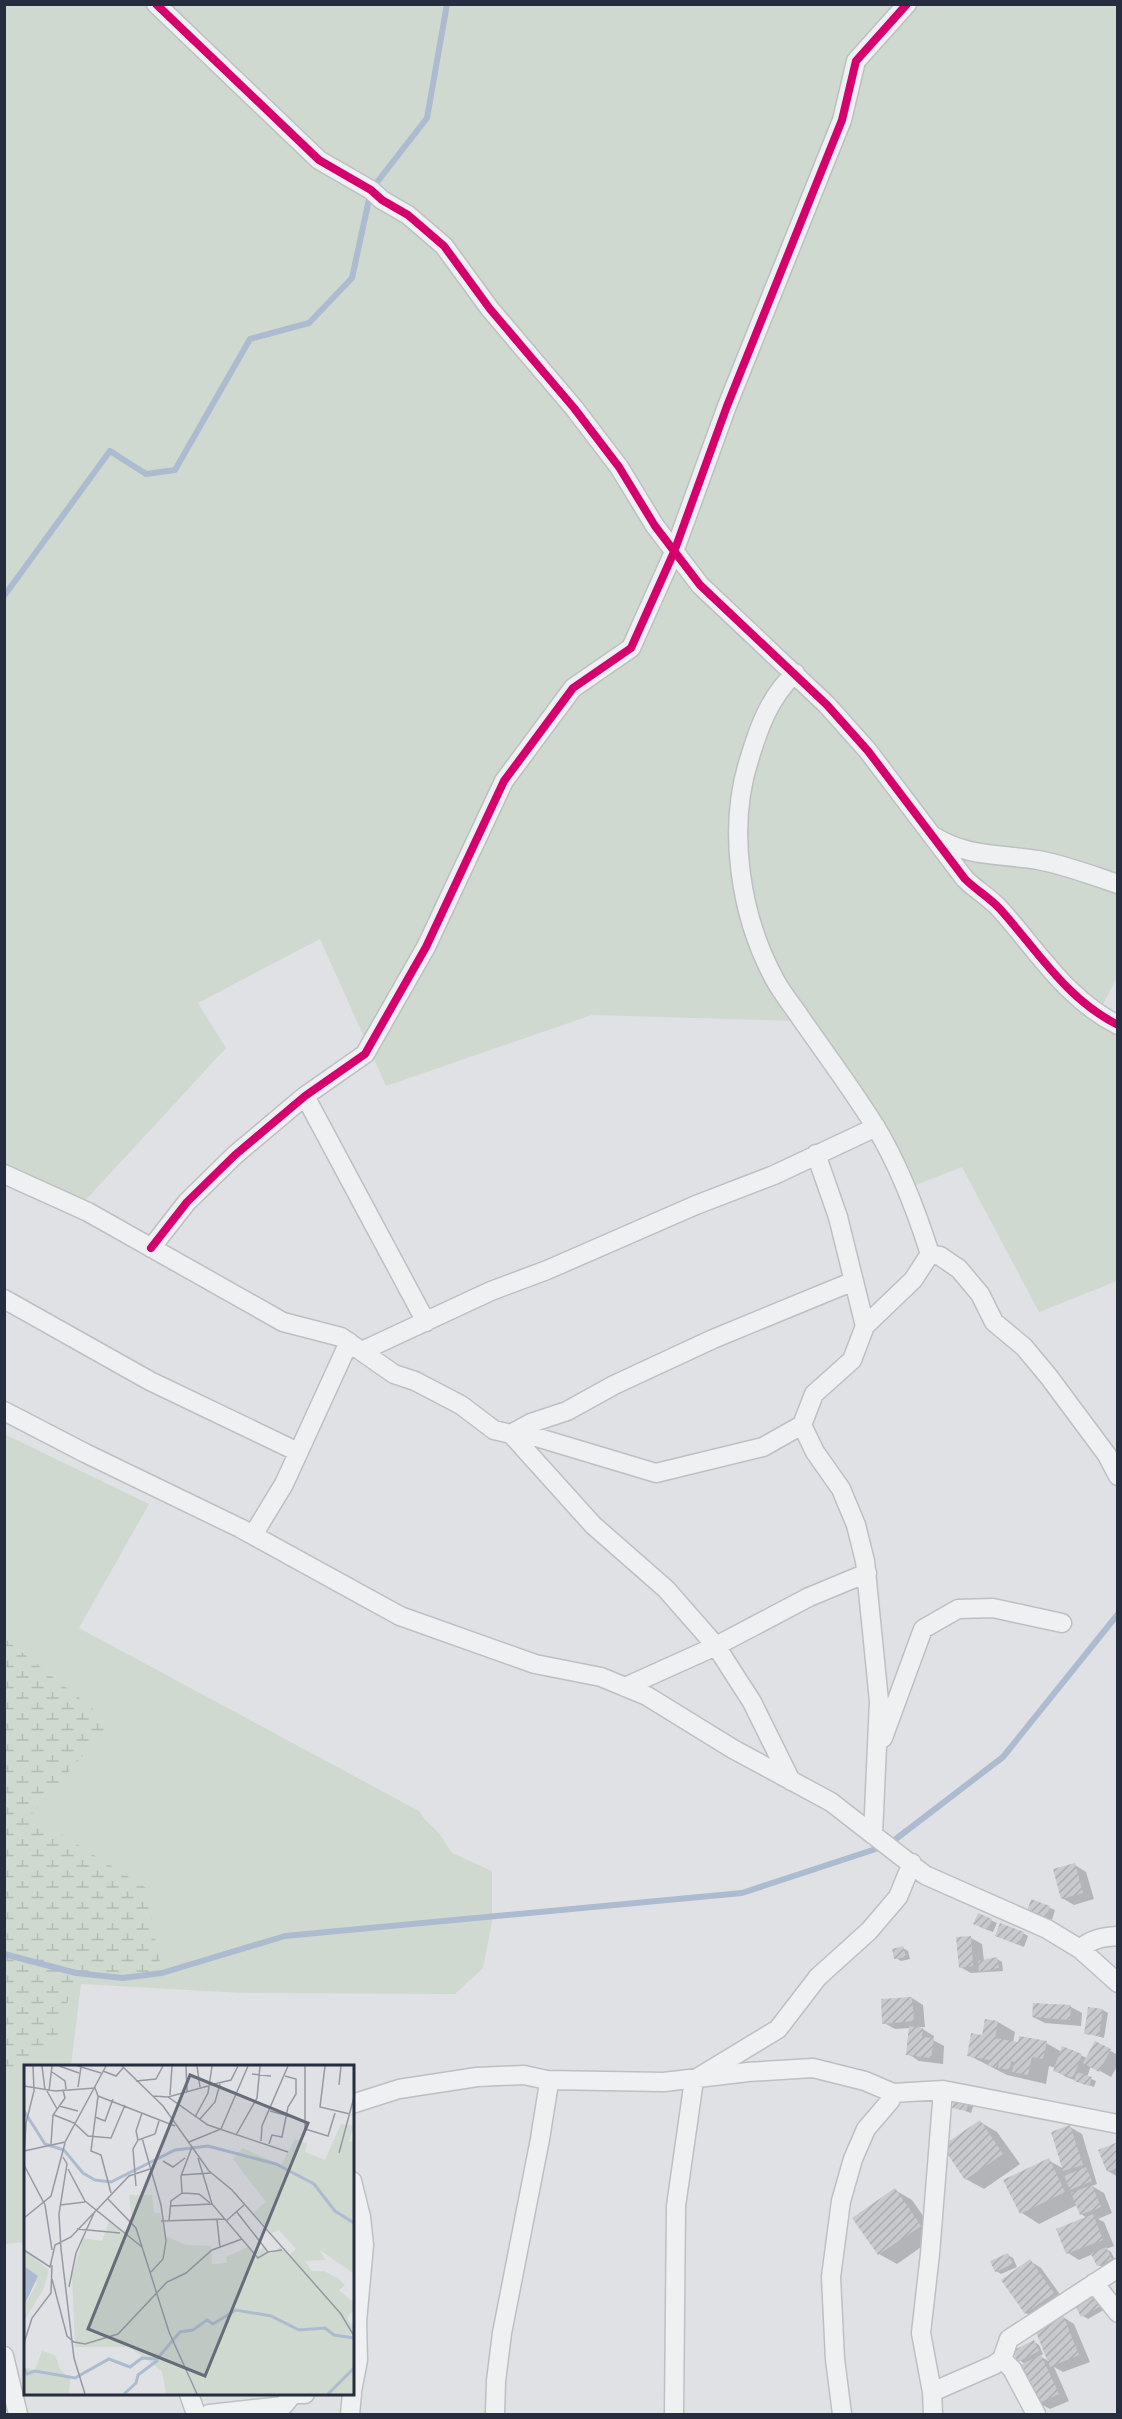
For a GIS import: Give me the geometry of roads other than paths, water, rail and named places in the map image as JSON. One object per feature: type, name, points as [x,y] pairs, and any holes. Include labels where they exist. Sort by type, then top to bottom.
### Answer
[{"type":"street","points":[[156,4],[319,160],[371,190],[382,200],[408,215],[444,246],[490,309],[574,408],[619,467],[655,526],[700,585],[795,673],[868,751],[965,879],[979,893],[998,906],[1062,984],[1118,1026]]},
{"type":"street","points":[[151,1248],[187,1202],[235,1155],[305,1096],[365,1054],[426,947],[504,781],[573,688],[631,648],[674,552],[727,406],[842,120],[856,61],[907,4]]},
{"type":"street","points":[[795,673],[780,688],[761,720],[743,778],[739,823],[741,874],[752,926],[775,980],[876,1127],[916,1210],[930,1254]]},
{"type":"street","points":[[934,836],[948,845],[972,853],[1039,860],[1118,884]]},
{"type":"street","points":[[305,1096],[426,1322]]},
{"type":"street","points":[[253,1535],[284,1484],[298,1452],[356,1347],[426,1322],[491,1291],[548,1270],[696,1205],[774,1175],[876,1127]]},
{"type":"street","points":[[816,1154],[838,1216],[866,1326]]},
{"type":"street","points":[[4,1174],[88,1212],[283,1322],[341,1337],[394,1374],[461,1405],[494,1430],[514,1433],[656,1473],[764,1447],[802,1425],[814,1394],[852,1360],[866,1326],[912,1280],[930,1254]]},
{"type":"street","points":[[930,1254],[940,1256],[959,1269],[980,1294],[994,1322],[1024,1347],[1049,1377],[1107,1455],[1118,1476]]},
{"type":"street","points":[[514,1433],[531,1423],[567,1411],[614,1385],[712,1339],[854,1281]]},
{"type":"street","points":[[4,1299],[150,1381],[298,1452]]},
{"type":"street","points":[[4,1411],[253,1535],[400,1616],[535,1664],[601,1677],[647,1696],[733,1749],[831,1802],[925,1875],[1047,1929],[1080,1949],[1118,1983]]},
{"type":"street","points":[[802,1425],[815,1452],[841,1489],[856,1525],[867,1573],[879,1701],[873,1835]]},
{"type":"street","points":[[514,1433],[593,1525],[666,1589],[716,1646],[752,1702],[791,1780]]},
{"type":"street","points":[[625,1687],[716,1646],[809,1597],[867,1573]]},
{"type":"street","points":[[877,1752],[923,1629],[958,1609],[993,1608],[1062,1623]]},
{"type":"street","points":[[694,2080],[778,2029],[818,1977],[869,1931],[898,1898],[912,1863]]},
{"type":"street","points":[[1080,1949],[1087,1943],[1102,1937],[1118,1936]]},
{"type":"street","points":[[354,2103],[399,2089],[477,2077],[524,2076],[548,2080],[664,2082],[748,2072],[813,2068],[865,2081],[893,2092],[943,2090],[1118,2124]]},
{"type":"street","points":[[495,2415],[496,2381],[502,2333],[540,2139],[548,2080]]},
{"type":"street","points":[[674,2415],[676,2206],[694,2080]]},
{"type":"street","points":[[943,2090],[930,2254],[921,2333],[929,2407],[1002,2359],[1009,2339],[1118,2268]]},
{"type":"street","points":[[842,2415],[835,2359],[831,2277],[841,2201],[853,2159],[866,2129],[890,2101],[893,2092]]},
{"type":"street","points":[[354,2189],[361,2217],[364,2245],[357,2322],[358,2360],[354,2381]]},
{"type":"street","points":[[1094,2283],[1118,2313]]},
{"type":"street","points":[[4,2356],[18,2415]]},
{"type":"street","points":[[1002,2359],[1012,2369],[1036,2415]]},
{"type":"street","points":[[189,2395],[196,2415]]},
{"type":"street","points":[[209,2415],[283,2406],[292,2395]]},
{"type":"street","points":[[351,2415],[352,2395]]},
{"type":"waterway","points":[[4,596],[110,451],[146,474],[175,470],[250,339],[309,323],[352,278],[371,190],[427,118],[447,4]]},
{"type":"waterway","points":[[4,1954],[76,1973],[123,1978],[162,1973],[285,1936],[742,1893],[888,1845],[1003,1757],[1118,1614]]}]
